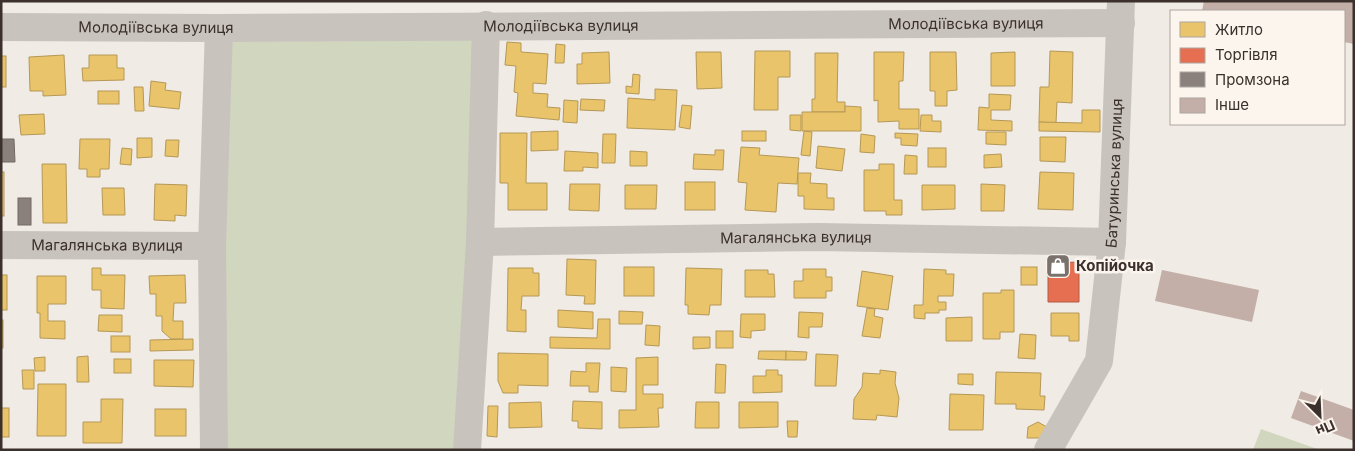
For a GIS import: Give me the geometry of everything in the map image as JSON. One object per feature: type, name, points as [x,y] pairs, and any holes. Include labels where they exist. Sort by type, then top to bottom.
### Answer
[{"type":"street","name":"Молодіївська вулиця","points":[[1,27],[219,28],[486,25],[1121,12]]},
{"type":"street","name":"Батуринська вулиця","points":[[1048,450],[1099,361],[1112,242],[1121,12]]},
{"type":"street","points":[[467,450],[480,242],[486,25]]},
{"type":"street","points":[[214,450],[212,246],[219,28]]},
{"type":"street","name":"Магалянська вулиця","points":[[480,242],[818,237],[1112,242]]},
{"type":"street","name":"Магалянська вулиця","points":[[1,245],[212,246]]},
{"type":"green space","points":[[486,25],[467,450],[214,450],[218,27]]},
{"type":"green space","points":[[1261,429],[1320,450],[1253,450]]},
{"type":"building: Житло","points":[[507,42],[521,43],[521,52],[548,54],[546,84],[533,83],[533,93],[548,94],[547,107],[560,108],[559,120],[516,116],[518,93],[514,92],[516,66],[505,65]]},
{"type":"building: Житло","points":[[556,44],[565,45],[564,63],[555,63]]},
{"type":"building: Житло","points":[[755,51],[790,51],[790,77],[778,77],[778,110],[754,110]]},
{"type":"building: Житло","points":[[1050,51],[1073,52],[1072,103],[1057,102],[1056,123],[1039,122],[1040,87],[1049,87]]},
{"type":"building: Житло","points":[[609,52],[610,83],[577,84],[577,64],[582,64],[582,53]]},
{"type":"building: Житло","points":[[696,52],[721,52],[722,88],[697,89]]},
{"type":"building: Житло","points":[[874,52],[904,52],[903,81],[899,81],[899,109],[919,109],[919,129],[899,129],[899,121],[878,122],[878,100],[874,101]]},
{"type":"building: Житло","points":[[930,52],[956,52],[957,90],[947,91],[947,106],[935,106],[935,91],[930,91]]},
{"type":"building: Житло","points":[[1015,52],[1015,86],[991,86],[991,53]]},
{"type":"building: Житло","points":[[815,53],[838,53],[837,102],[845,102],[845,112],[812,112],[812,99],[815,99]]},
{"type":"building: Житло","points":[[64,55],[66,95],[43,96],[43,91],[30,91],[29,57]]},
{"type":"building: Житло","points":[[89,55],[117,55],[117,68],[124,68],[124,80],[83,81],[82,68],[89,68]]},
{"type":"building: Житло","points":[[1,56],[6,56],[6,87],[1,87]]},
{"type":"building: Житло","points":[[633,74],[640,75],[639,94],[626,93],[626,86],[632,87]]},
{"type":"building: Житло","points":[[151,81],[166,83],[165,90],[181,92],[179,109],[149,106]]},
{"type":"building: Житло","points":[[134,87],[143,87],[144,111],[135,111]]},
{"type":"building: Житло","points":[[655,89],[677,90],[675,130],[627,128],[628,98],[655,100]]},
{"type":"building: Житло","points":[[98,91],[119,91],[119,104],[98,104]]},
{"type":"building: Житло","points":[[989,94],[1011,95],[1010,110],[991,110],[991,120],[1012,121],[1012,131],[978,130],[979,107],[989,108]]},
{"type":"building: Житло","points":[[581,99],[605,100],[604,111],[580,110]]},
{"type":"building: Житло","points":[[564,100],[578,101],[577,123],[563,122]]},
{"type":"building: Житло","points":[[682,105],[692,106],[690,129],[679,127]]},
{"type":"building: Житло","points":[[845,106],[861,107],[861,131],[802,131],[802,112],[845,112]]},
{"type":"building: Житло","points":[[1082,110],[1100,110],[1100,132],[1039,131],[1039,122],[1082,123]]},
{"type":"building: Житло","points":[[44,114],[45,134],[21,135],[19,115]]},
{"type":"building: Житло","points":[[790,115],[801,115],[801,131],[790,130]]},
{"type":"building: Житло","points":[[921,115],[932,115],[932,121],[941,121],[941,132],[920,131]]},
{"type":"building: Житло","points":[[558,131],[558,150],[531,151],[531,132]]},
{"type":"building: Житло","points":[[742,131],[766,131],[766,141],[742,141]]},
{"type":"building: Житло","points":[[804,131],[812,132],[810,156],[801,155]]},
{"type":"building: Житло","points":[[986,132],[1006,132],[1006,145],[986,144]]},
{"type":"building: Житло","points":[[500,133],[527,133],[526,183],[547,183],[547,210],[508,210],[508,183],[500,183]]},
{"type":"building: Житло","points":[[895,133],[918,134],[917,146],[901,145],[901,138],[895,138]]},
{"type":"building: Житло","points":[[603,134],[616,134],[615,163],[602,163]]},
{"type":"building: Житло","points":[[861,134],[875,136],[874,153],[860,152]]},
{"type":"building: Житло","points":[[1040,137],[1066,137],[1065,162],[1040,161]]},
{"type":"building: Житло","points":[[137,138],[152,138],[152,157],[137,158]]},
{"type":"building: Житло","points":[[80,139],[110,139],[109,169],[100,169],[100,177],[87,177],[87,169],[79,169]]},
{"type":"building: Житло","points":[[166,140],[179,140],[178,157],[165,156]]},
{"type":"building: Житло","points":[[818,146],[845,149],[842,171],[816,168]]},
{"type":"building: Житло","points":[[741,147],[760,148],[759,155],[799,158],[797,184],[778,183],[776,212],[745,210],[747,183],[738,182]]},
{"type":"building: Житло","points":[[122,148],[132,149],[131,165],[120,164]]},
{"type":"building: Житло","points":[[928,148],[946,148],[946,167],[928,167]]},
{"type":"building: Житло","points":[[715,150],[724,150],[723,170],[693,169],[694,154],[715,155]]},
{"type":"building: Житло","points":[[565,151],[598,153],[598,168],[583,167],[583,171],[564,171]]},
{"type":"building: Житло","points":[[630,151],[647,152],[647,166],[630,166]]},
{"type":"building: Житло","points":[[1001,154],[1002,167],[984,168],[984,155]]},
{"type":"building: Житло","points":[[905,155],[917,156],[917,174],[904,174]]},
{"type":"building: Житло","points":[[42,164],[66,164],[67,223],[43,223]]},
{"type":"building: Житло","points":[[879,164],[894,164],[894,200],[902,200],[902,215],[886,215],[886,211],[864,211],[864,170],[879,170]]},
{"type":"building: Житло","points":[[1,172],[4,172],[4,216],[1,216]]},
{"type":"building: Житло","points":[[1040,172],[1074,173],[1073,210],[1038,209]]},
{"type":"building: Житло","points":[[798,173],[811,173],[810,183],[827,184],[827,198],[834,198],[834,210],[804,209],[804,196],[798,196]]},
{"type":"building: Житло","points":[[685,182],[715,182],[715,210],[685,210]]},
{"type":"building: Житло","points":[[155,184],[187,185],[186,216],[175,215],[175,221],[154,220]]},
{"type":"building: Житло","points":[[570,184],[600,184],[599,211],[569,210]]},
{"type":"building: Житло","points":[[981,184],[1005,185],[1004,211],[981,211]]},
{"type":"building: Житло","points":[[625,185],[657,185],[656,209],[625,209]]},
{"type":"building: Житло","points":[[922,185],[955,185],[955,209],[922,210]]},
{"type":"building: Житло","points":[[102,188],[124,188],[125,215],[103,215]]},
{"type":"building: Житло","points":[[567,259],[596,260],[595,304],[584,304],[585,296],[566,295]]},
{"type":"building: Житло","points":[[624,267],[654,267],[654,296],[624,296]]},
{"type":"building: Житло","points":[[1021,267],[1037,267],[1037,285],[1021,285]]},
{"type":"building: Житло","points":[[92,268],[101,268],[101,275],[125,275],[124,309],[101,308],[101,290],[92,290]]},
{"type":"building: Житло","points":[[508,268],[533,268],[533,273],[539,273],[539,296],[522,296],[521,310],[526,310],[526,332],[507,331]]},
{"type":"building: Житло","points":[[686,268],[722,269],[721,305],[710,305],[709,315],[688,314],[688,305],[685,305]]},
{"type":"building: Житло","points":[[803,269],[826,269],[826,277],[832,277],[832,291],[826,291],[826,298],[794,298],[794,281],[803,281]]},
{"type":"building: Житло","points":[[924,269],[946,270],[946,274],[954,274],[953,296],[938,296],[938,302],[946,302],[946,310],[939,310],[939,313],[925,313],[925,319],[914,318],[914,305],[923,305]]},
{"type":"building: Житло","points":[[745,270],[768,270],[768,274],[774,274],[775,297],[745,297]]},
{"type":"building: Житло","points":[[862,271],[893,276],[888,310],[857,306]]},
{"type":"building: Житло","points":[[1,275],[7,275],[7,310],[1,310]]},
{"type":"building: Житло","points":[[185,275],[186,303],[174,303],[173,321],[183,321],[183,339],[171,339],[162,331],[162,316],[156,316],[156,294],[150,294],[149,276]]},
{"type":"building: Житло","points":[[37,276],[66,276],[66,304],[48,304],[48,321],[65,321],[65,339],[40,338],[40,313],[37,313]]},
{"type":"building: Житло","points":[[1001,290],[1014,290],[1014,332],[1000,332],[1000,339],[983,339],[983,293],[1001,293]]},
{"type":"building: Житло","points":[[867,308],[875,309],[874,316],[883,318],[880,338],[862,336]]},
{"type":"building: Житло","points":[[558,310],[593,312],[593,329],[558,327]]},
{"type":"building: Житло","points":[[619,311],[643,312],[642,324],[619,324]]},
{"type":"building: Житло","points":[[799,312],[823,313],[822,327],[809,327],[809,338],[798,337]]},
{"type":"building: Житло","points":[[1051,313],[1079,313],[1079,341],[1069,341],[1069,336],[1051,336]]},
{"type":"building: Житло","points":[[741,314],[765,314],[765,330],[751,331],[751,338],[740,337]]},
{"type":"building: Житло","points":[[99,315],[122,315],[122,332],[98,331]]},
{"type":"building: Житло","points":[[972,317],[972,341],[946,341],[946,318]]},
{"type":"building: Житло","points":[[598,319],[610,319],[610,349],[550,348],[550,337],[597,338]]},
{"type":"building: Житло","points":[[1,320],[3,320],[3,348],[1,348]]},
{"type":"building: Житло","points":[[646,325],[660,326],[659,346],[645,345]]},
{"type":"building: Житло","points":[[716,331],[733,331],[733,348],[716,348]]},
{"type":"building: Житло","points":[[1020,334],[1036,335],[1035,359],[1018,358]]},
{"type":"building: Житло","points":[[111,336],[130,336],[130,352],[111,352]]},
{"type":"building: Житло","points":[[693,337],[710,337],[710,348],[693,349]]},
{"type":"building: Житло","points":[[193,339],[193,350],[150,351],[150,340]]},
{"type":"building: Житло","points":[[759,351],[786,351],[786,360],[758,359]]},
{"type":"building: Житло","points":[[786,351],[807,352],[806,360],[786,360]]},
{"type":"building: Житло","points":[[498,353],[548,354],[548,386],[518,385],[518,393],[503,393],[498,381]]},
{"type":"building: Житло","points":[[816,354],[838,355],[836,386],[815,386]]},
{"type":"building: Житло","points":[[88,356],[89,382],[77,382],[77,357]]},
{"type":"building: Житло","points":[[45,357],[45,371],[35,371],[34,358]]},
{"type":"building: Житло","points":[[658,357],[658,385],[643,385],[643,394],[663,394],[663,408],[658,408],[659,427],[619,428],[619,410],[636,410],[636,358]]},
{"type":"building: Житло","points":[[114,359],[131,359],[131,373],[114,373]]},
{"type":"building: Житло","points":[[154,360],[194,360],[193,387],[154,386]]},
{"type":"building: Житло","points":[[586,363],[600,363],[598,392],[589,392],[589,386],[570,386],[571,371],[586,372]]},
{"type":"building: Житло","points":[[716,364],[726,365],[725,393],[715,393]]},
{"type":"building: Житло","points":[[611,367],[627,368],[626,392],[611,391]]},
{"type":"building: Житло","points":[[22,370],[34,370],[34,389],[23,389]]},
{"type":"building: Житло","points":[[766,370],[778,370],[778,375],[782,375],[782,392],[753,393],[753,376],[766,376]]},
{"type":"building: Житло","points":[[880,370],[896,372],[895,383],[899,398],[897,417],[877,415],[876,420],[853,419],[854,399],[862,387],[863,373],[880,374]]},
{"type":"building: Житло","points":[[996,372],[1041,373],[1040,396],[1045,396],[1044,410],[1016,409],[1016,404],[995,404]]},
{"type":"building: Житло","points":[[958,374],[973,374],[973,385],[958,384]]},
{"type":"building: Житло","points":[[38,384],[66,384],[66,436],[37,436]]},
{"type":"building: Житло","points":[[950,394],[984,395],[983,430],[949,430]]},
{"type":"building: Житло","points":[[101,399],[123,399],[122,443],[83,443],[83,422],[101,422]]},
{"type":"building: Житло","points":[[573,401],[602,402],[602,429],[578,428],[578,421],[572,421]]},
{"type":"building: Житло","points":[[541,402],[542,427],[509,428],[509,403]]},
{"type":"building: Житло","points":[[696,402],[719,402],[719,428],[695,428]]},
{"type":"building: Житло","points":[[739,402],[778,402],[778,427],[739,428]]},
{"type":"building: Житло","points":[[488,406],[498,406],[497,437],[487,436]]},
{"type":"building: Житло","points":[[1,408],[9,408],[9,437],[1,437]]},
{"type":"building: Житло","points":[[155,409],[186,409],[186,436],[155,436]]},
{"type":"building: Житло","points":[[787,421],[798,421],[797,437],[788,437]]},
{"type":"building: Житло","points":[[1038,422],[1047,427],[1040,438],[1027,438],[1028,427]]},
{"type":"building: Торгівля","points":[[1079,262],[1079,302],[1048,302],[1048,263]]},
{"type":"building: Промзона","points":[[1,139],[14,139],[15,162],[1,162]]},
{"type":"building: Промзона","points":[[18,198],[31,198],[31,225],[18,225]]},
{"type":"building: Інше","points":[[1204,1],[1354,1],[1354,44],[1345,42],[1345,10],[1202,10]]},
{"type":"building: Інше","points":[[1162,270],[1259,290],[1252,322],[1155,301]]},
{"type":"building: Інше","points":[[1301,391],[1354,410],[1354,441],[1291,418]]},
{"type":"place","name":"Копійочка","points":[[1058,266]]}]
